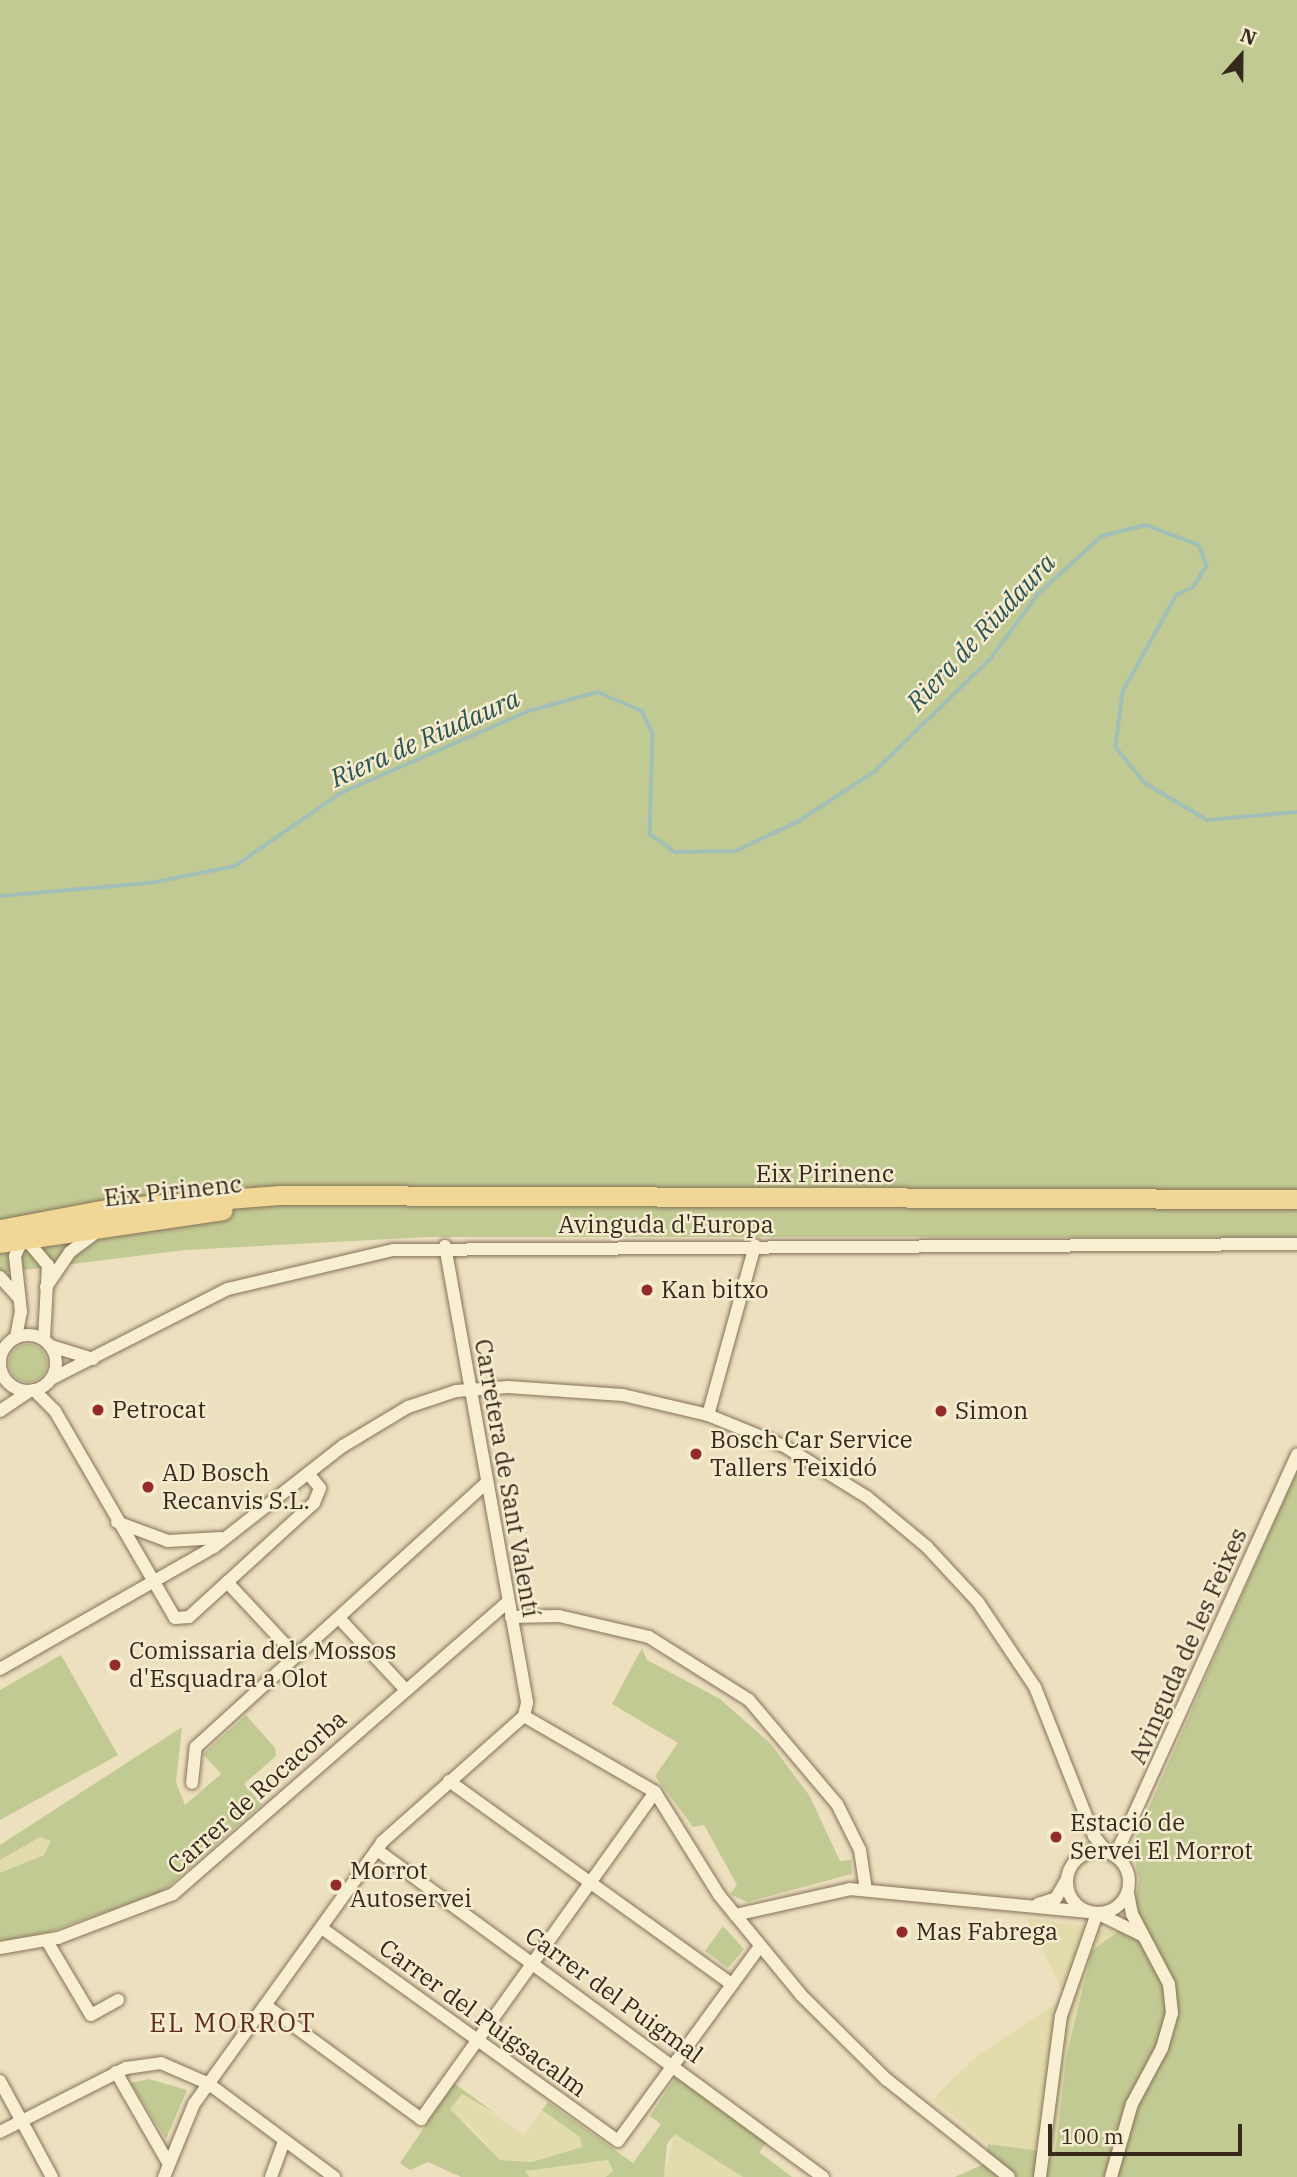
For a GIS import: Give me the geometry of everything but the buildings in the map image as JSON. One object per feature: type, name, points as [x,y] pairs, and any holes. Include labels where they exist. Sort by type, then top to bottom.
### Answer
[{"type":"main road","name":"Eix Pirinenc","points":[[0,1243],[133,1220],[354,1199]]},
{"type":"main road","name":"Eix Pirinenc","points":[[0,1229],[184,1200],[1297,1199]]},
{"type":"street","points":[[184,1200],[175,1207],[34,1229],[23,1237],[15,1256],[18,1297],[16,1337],[2,1351],[4,1377],[32,1391],[55,1411],[168,1613],[182,1619],[314,1503],[320,1488],[308,1473]]},
{"type":"street","points":[[44,1290],[84,1239],[133,1220]]},
{"type":"street","points":[[0,1237],[23,1237],[43,1252],[47,1342],[57,1362],[50,1380],[55,1411]]},
{"type":"street","name":"Avinguda d'Europa","points":[[1261,1244],[1297,1250]]},
{"type":"street","name":"Avinguda d'Europa","points":[[50,1380],[199,1301],[273,1274],[445,1246],[1297,1244]]},
{"type":"street","points":[[708,1415],[755,1245]]},
{"type":"street","name":"Carretera de Sant Valentí","points":[[445,1246],[527,1703],[524,1716]]},
{"type":"street","points":[[0,1277],[18,1297]]},
{"type":"street","points":[[16,1337],[47,1342],[94,1359]]},
{"type":"street","points":[[0,1411],[50,1380]]},
{"type":"street","points":[[0,1669],[152,1584],[232,1534],[308,1473],[408,1407],[471,1390],[573,1388],[708,1415],[827,1470],[952,1572],[1035,1687],[1085,1808],[1111,1854],[1126,1868],[1128,1893],[1142,1935],[1169,1984],[1172,2013],[1162,2048],[1132,2104],[1111,2177]]},
{"type":"street","name":"Avinguda de les Feixes","points":[[1111,1854],[1297,1454]]},
{"type":"street","points":[[192,1783],[196,1747],[486,1483]]},
{"type":"street","points":[[117,1521],[177,1542],[232,1534]]},
{"type":"street","points":[[227,1582],[296,1656]]},
{"type":"street","name":"Carrer de Rocacorba","points":[[0,1948],[47,1941],[173,1894],[404,1688],[507,1603]]},
{"type":"street","points":[[511,1617],[559,1616],[638,1633],[749,1700],[837,1804],[860,1850],[866,1889]]},
{"type":"street","points":[[339,1618],[404,1688]]},
{"type":"street","points":[[164,2177],[209,2084],[268,2007],[377,1850],[449,1781],[524,1716],[655,1792],[735,1914],[760,1946],[848,2043],[973,2153],[1009,2177]]},
{"type":"street","points":[[449,1781],[732,1984]]},
{"type":"street","points":[[268,2007],[421,2119],[655,1792]]},
{"type":"street","points":[[1027,1905],[1056,1898],[1079,1857],[1085,1808]]},
{"type":"street","name":"Carrer del Puigmal","points":[[377,1850],[533,1961],[823,2177]]},
{"type":"street","points":[[1079,1857],[1111,1854]]},
{"type":"street","points":[[1067,1879],[1075,1903],[1142,1935]]},
{"type":"street","points":[[735,1914],[866,1889],[1094,1912],[1116,1908],[1128,1893]]},
{"type":"street","points":[[1040,2177],[1061,2016],[1094,1912]]},
{"type":"street","name":"Carrer del Puigsacalm","points":[[323,1929],[618,2141],[673,2065]]},
{"type":"street","points":[[47,1941],[91,2015],[118,2000]]},
{"type":"street","points":[[673,2065],[760,1946]]},
{"type":"street","points":[[0,2132],[116,2072],[161,2063],[209,2084],[334,2177]]},
{"type":"street","points":[[116,2072],[169,2164]]},
{"type":"street","points":[[0,2081],[52,2177]]},
{"type":"street","points":[[271,2177],[284,2142]]},
{"type":"shaded area","points":[[40,1837],[51,1841],[44,1855],[0,1873],[0,1860]]},
{"type":"shaded area","points":[[1027,1918],[1125,1932],[1101,2161],[988,2144],[933,2099],[977,2056],[1065,1997]]},
{"type":"shaded area","points":[[462,2094],[524,2135],[542,2110],[550,2112],[580,2137],[582,2147],[532,2162],[500,2160],[469,2124],[452,2115],[451,2103]]},
{"type":"shaded area","points":[[674,2134],[680,2135],[743,2177],[664,2177]]},
{"type":"shaded area","points":[[608,2160],[613,2171],[605,2177],[529,2177],[524,2171]]},
{"type":"green space","points":[[0,0],[1297,0],[1297,1237],[428,1237],[185,1250],[0,1273]]},
{"type":"green space","points":[[28,1344],[42,1349],[47,1363],[42,1377],[28,1382],[14,1377],[9,1363],[14,1349]]},
{"type":"green space","points":[[1297,1470],[1297,2177],[955,2177],[984,2164],[988,2144],[1055,2153],[1067,2053],[1092,1951],[1132,1921],[1139,1880],[1132,1846]]},
{"type":"green space","points":[[642,1648],[647,1660],[720,1699],[770,1743],[809,1795],[840,1861],[851,1860],[852,1874],[747,1902],[730,1894],[737,1885],[704,1825],[693,1827],[655,1776],[678,1743],[612,1704]]},
{"type":"green space","points":[[61,1655],[118,1755],[0,1820],[0,1690]]},
{"type":"green space","points":[[246,1715],[275,1748],[276,1756],[244,1784],[262,1804],[163,1891],[49,1932],[0,1941],[0,1873],[44,1855],[51,1841],[40,1837],[0,1860],[0,1845],[182,1727],[176,1782],[185,1805],[221,1774],[203,1754]]},
{"type":"green space","points":[[723,1926],[744,1949],[728,1968],[705,1951]]},
{"type":"green space","points":[[676,2077],[767,2142],[759,2152],[792,2177],[743,2177],[675,2134],[667,2144],[664,2177],[605,2177],[613,2171],[608,2160],[525,2171],[529,2177],[461,2177],[428,2162],[410,2170],[400,2163],[454,2083],[496,2114],[462,2094],[450,2109],[500,2160],[532,2162],[582,2147],[580,2137],[542,2110],[548,2102],[633,2163],[661,2124],[650,2116]]},
{"type":"green space","points":[[149,2079],[187,2090],[166,2139],[131,2083]]},
{"type":"waterway","name":"Riera de Riudaura","points":[[0,896],[150,883],[235,866],[341,793],[529,711],[598,692],[642,711],[653,734],[650,834],[675,852],[736,851],[799,821],[875,771],[991,658],[1038,594],[1102,536],[1146,525],[1199,545],[1207,566],[1193,588],[1177,595],[1123,692],[1116,747],[1145,783],[1207,820],[1297,812]]},
{"type":"place","name":"Kan bitxo","points":[[647,1290]]},
{"type":"place","name":"Petrocat","points":[[98,1410]]},
{"type":"place","name":"Simon","points":[[941,1411]]},
{"type":"place","name":"Bosch Car Service Tallers Teixidó","points":[[696,1454]]},
{"type":"place","name":"AD Bosch Recanvis S.L.","points":[[148,1487]]},
{"type":"place","name":"Comissaria dels Mossos d'Esquadra a Olot","points":[[115,1665]]},
{"type":"place","name":"Estació de Servei El Morrot","points":[[1056,1837]]},
{"type":"place","name":"Morrot Autoservei","points":[[336,1885]]},
{"type":"place","name":"Mas Fabrega","points":[[902,1932]]},
{"type":"district","name":"EL MORROT","points":[[233,2023]]}]
